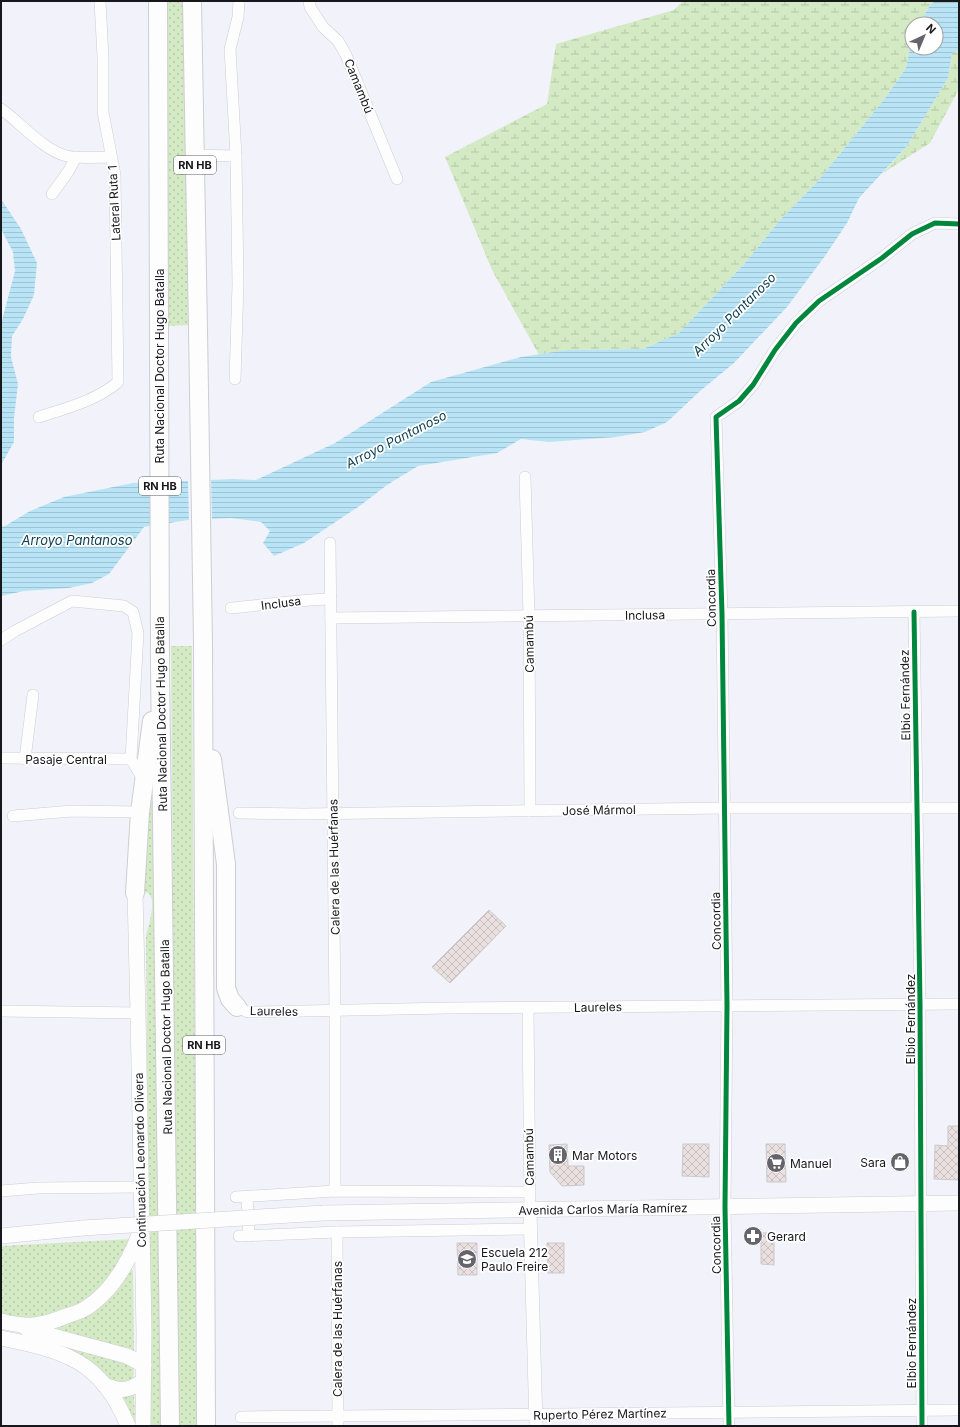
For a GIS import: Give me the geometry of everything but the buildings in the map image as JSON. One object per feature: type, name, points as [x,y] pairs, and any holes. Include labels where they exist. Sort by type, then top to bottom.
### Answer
[{"type":"highway","name":"Ruta Nacional Doctor Hugo Batalla","points":[[158,1],[160,669],[170,1426]]},
{"type":"highway","name":"RN HB","points":[[192,1],[203,643],[206,1426]]},
{"type":"highway","points":[[202,664],[226,864],[226,988],[230,999],[237,1007]]},
{"type":"highway","points":[[135,893],[140,812],[160,669]]},
{"type":"main road","name":"Continuación Leonardo Olivera","points":[[135,893],[144,1365],[143,1426]]},
{"type":"main road","name":"Avenida Carlos María Ramírez","points":[[1,1236],[83,1228],[324,1213],[959,1203]]},
{"type":"main road","points":[[16,1325],[36,1326],[60,1319],[86,1308],[103,1294],[122,1271],[132,1254],[141,1228]]},
{"type":"main road","points":[[1,1321],[127,1356],[144,1365]]},
{"type":"main road","points":[[2,1338],[57,1351],[74,1359],[93,1372],[116,1401],[128,1426]]},
{"type":"main road","points":[[104,1385],[120,1390],[126,1390],[144,1381]]},
{"type":"street","name":"Lateral Ruta 1","points":[[39,416],[98,396],[111,389],[118,382],[115,175],[103,112],[103,57],[100,1]]},
{"type":"street","points":[[235,379],[238,284],[236,156],[230,48],[238,17],[239,1]]},
{"type":"street","name":"Camambú","points":[[309,1],[310,7],[323,27],[338,41],[346,55],[397,179]]},
{"type":"street","points":[[1,109],[45,146],[66,156],[111,157]]},
{"type":"street","points":[[195,155],[236,156]]},
{"type":"street","points":[[52,194],[68,172],[76,157]]},
{"type":"street","name":"Concordia","points":[[729,1426],[725,1207],[727,1006],[722,614],[716,417],[739,401],[753,385],[783,339],[796,323],[819,301],[882,258],[912,234],[935,223],[959,224]]},
{"type":"street","name":"Camambú","points":[[525,477],[529,616],[530,811]]},
{"type":"street","name":"Calera de las Huérfanas","points":[[330,543],[335,1010],[335,1191]]},
{"type":"street","name":"Inclusa","points":[[231,608],[279,604],[299,600],[331,599]]},
{"type":"street","points":[[1,640],[72,601],[124,606],[133,612],[138,633],[131,759],[144,782]]},
{"type":"street","name":"Inclusa","points":[[331,618],[959,611]]},
{"type":"street","name":"Elbio Fernández","points":[[914,612],[920,1004],[922,1426]]},
{"type":"street","points":[[25,759],[33,695]]},
{"type":"street","name":"Pasaje Central","points":[[1,758],[131,759]]},
{"type":"street","name":"José Mármol","points":[[238,813],[333,814],[724,808],[959,808]]},
{"type":"street","points":[[13,816],[72,811],[140,812]]},
{"type":"street","name":"Laureles","points":[[237,1007],[248,1012],[257,1012],[959,1004]]},
{"type":"street","name":"Camambú","points":[[528,1008],[529,1192],[537,1420]]},
{"type":"street","points":[[1,1011],[138,1013]]},
{"type":"street","points":[[1,1191],[38,1188],[141,1187]]},
{"type":"street","name":"Avenida Carlos María Ramírez","points":[[529,1192],[335,1191],[241,1197],[244,1236],[337,1232],[531,1229]]},
{"type":"street","name":"Calera de las Huérfanas","points":[[337,1232],[338,1421]]},
{"type":"street","name":"Ruperto Pérez Martínez","points":[[241,1417],[338,1421],[537,1420],[728,1412],[959,1410]]},
{"type":"green space","points":[[165,1],[185,1],[188,325],[168,326]]},
{"type":"green space","points":[[683,1],[935,1],[930,5],[924,16],[904,16],[904,56],[908,56],[906,68],[886,97],[817,182],[781,219],[744,264],[679,333],[643,349],[567,350],[539,355],[492,270],[445,157],[547,104],[556,44],[674,10]]},
{"type":"green space","points":[[959,50],[959,89],[930,143],[883,173],[907,146],[948,78],[952,53]]},
{"type":"green space","points":[[171,646],[192,646],[199,1426],[179,1426]]},
{"type":"green space","points":[[154,754],[160,1378],[162,1426],[150,1426],[146,936],[151,916],[152,899],[149,894],[141,891]]},
{"type":"green space","points":[[131,1239],[115,1272],[85,1302],[42,1317],[21,1318],[1,1315],[1,1246]]},
{"type":"green space","points":[[132,1269],[133,1352],[49,1328],[110,1298],[120,1287]]},
{"type":"green space","points":[[65,1347],[122,1358],[134,1367],[133,1379],[124,1384],[112,1381],[96,1365]]},
{"type":"green space","points":[[134,1393],[135,1421],[122,1396]]},
{"type":"water","name":"Arroyo Pantanoso","points":[[935,1],[959,1],[959,50],[952,53],[948,78],[907,146],[859,198],[847,223],[825,256],[787,307],[734,363],[699,392],[667,422],[645,432],[616,437],[549,442],[521,439],[497,453],[418,466],[387,485],[361,505],[304,543],[274,556],[263,543],[270,531],[261,522],[231,518],[188,520],[144,527],[109,574],[92,583],[69,588],[24,591],[1,596],[1,527],[30,511],[64,497],[133,483],[234,479],[256,480],[335,443],[431,382],[521,357],[567,350],[643,349],[679,333],[744,264],[781,219],[817,182],[886,97],[906,68],[908,56],[944,56],[944,16],[924,16],[930,5]]},
{"type":"water","points":[[1,199],[21,229],[37,263],[34,295],[23,319],[12,336],[11,357],[18,384],[14,418],[14,442],[1,465],[1,324],[15,271],[13,252],[1,229]]},
{"type":"pier","points":[[211,478],[212,521],[189,522],[188,479]]},
{"type":"cycle path","points":[[729,1426],[725,1207],[727,1006],[722,614],[716,417],[739,401],[753,385],[775,350],[796,323],[819,301],[882,258],[912,234],[935,223],[959,224]]},
{"type":"cycle path","points":[[914,612],[920,1004],[922,1426]]},
{"type":"place","name":"Mar Motors","points":[[558,1155]]},
{"type":"place","name":"Sara","points":[[900,1162]]},
{"type":"place","name":"Manuel","points":[[776,1163]]},
{"type":"place","name":"Gerard","points":[[753,1236]]},
{"type":"place","name":"Escuela 212 Paulo Freire","points":[[467,1259]]}]
